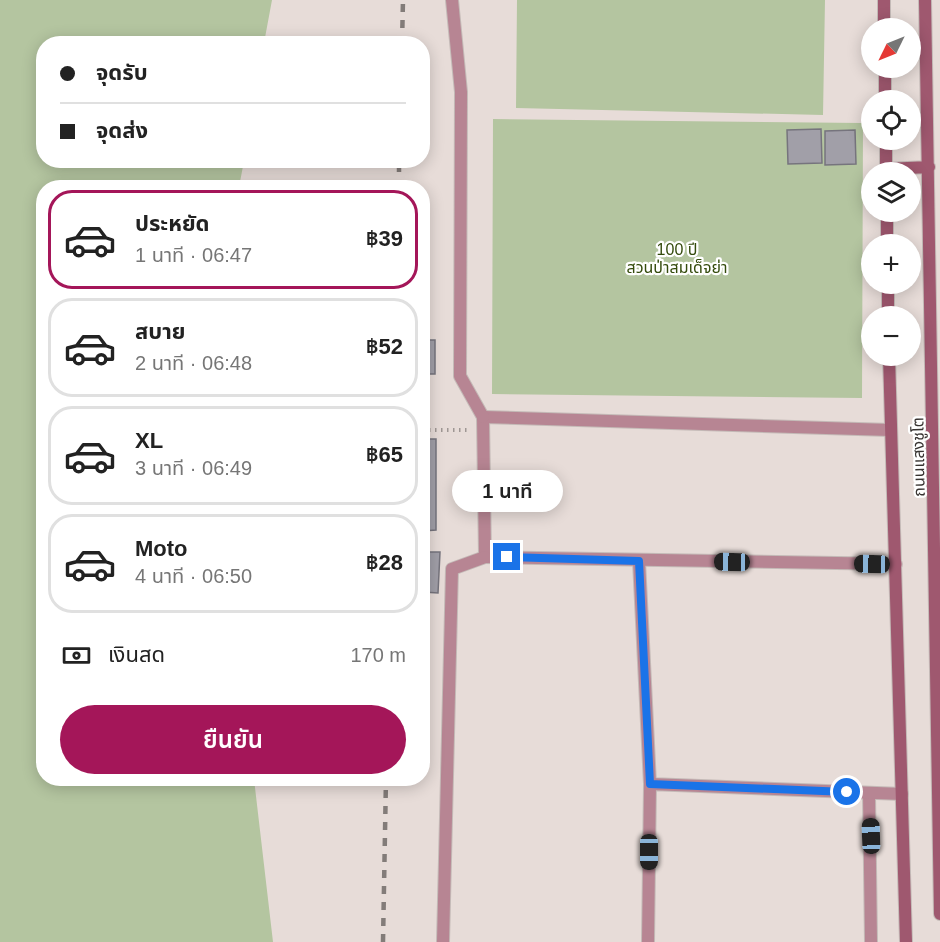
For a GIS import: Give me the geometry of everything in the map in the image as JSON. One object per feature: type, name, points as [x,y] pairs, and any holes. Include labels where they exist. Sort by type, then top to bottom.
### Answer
[{"type":"main road","points":[[884,0],[884,18]]},
{"type":"main road","name":"ถนนแสงชูโต","points":[[925,0],[934,166],[940,914]]},
{"type":"main road","name":"ถนนแสงชูโต","points":[[889,366],[906,942]]},
{"type":"street","points":[[452,0],[460,92],[460,376],[483,417],[485,557]]},
{"type":"street","points":[[483,417],[890,430]]},
{"type":"street","points":[[443,942],[452,569],[485,557],[896,564]]},
{"type":"street","points":[[639,561],[650,784],[648,942]]},
{"type":"street","points":[[650,784],[902,794]]},
{"type":"street","points":[[869,793],[871,942]]},
{"type":"path","points":[[430,430],[483,430]]},
{"type":"green space","points":[[0,0],[272,0],[265,36],[36,36],[36,168],[243,168],[240,180],[36,180],[36,786],[255,786],[273,942],[0,942]]},
{"type":"green space","points":[[517,0],[825,0],[823,115],[516,108]]},
{"type":"green space","name":"100 ปี สวนป่าสมเด็จย่า","points":[[493,119],[861,123],[861,150],[863,150],[863,162],[861,162],[862,398],[492,394]]},
{"type":"building","points":[[821,129],[822,163],[788,164],[787,130]]},
{"type":"building","points":[[855,130],[856,164],[825,165],[825,131]]},
{"type":"building","points":[[430,340],[435,340],[435,374],[430,374]]},
{"type":"building","points":[[430,439],[436,439],[436,530],[430,530]]},
{"type":"building","points":[[430,552],[440,552],[438,593],[430,592]]},
{"type":"railway","points":[[402,36],[403,0]]},
{"type":"railway","points":[[399,168],[399,180]]},
{"type":"railway","points":[[383,942],[386,786]]},
{"type":"route","points":[[507,557],[639,561],[650,784],[847,792]]}]
